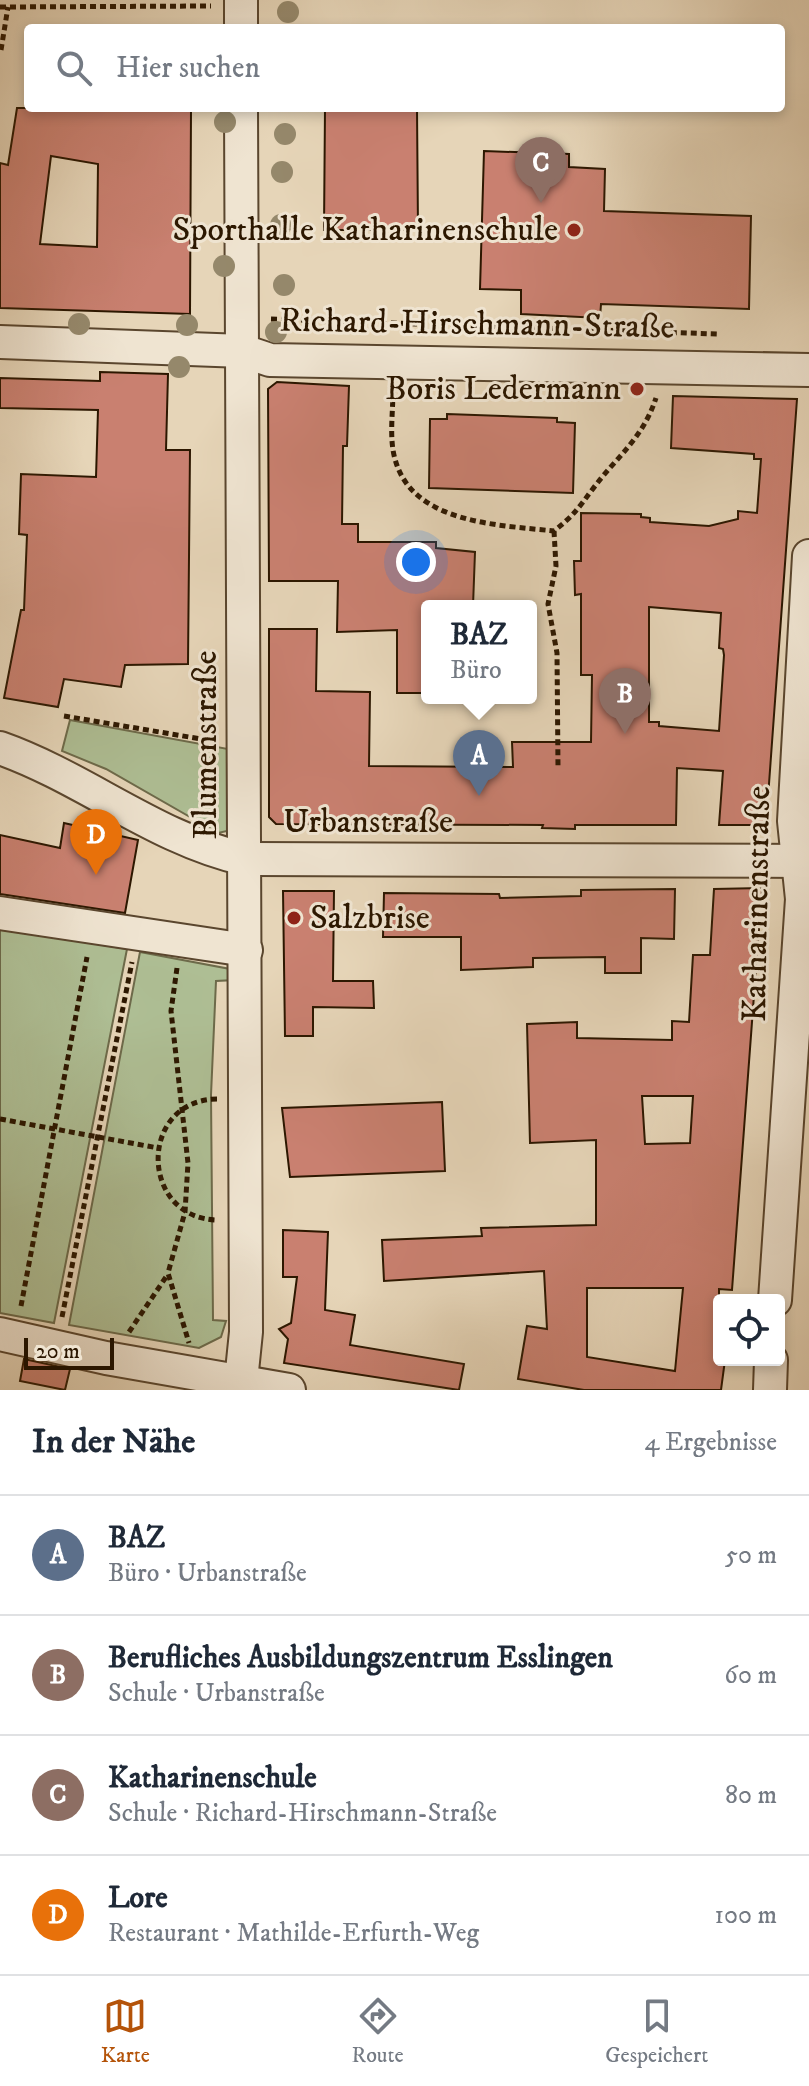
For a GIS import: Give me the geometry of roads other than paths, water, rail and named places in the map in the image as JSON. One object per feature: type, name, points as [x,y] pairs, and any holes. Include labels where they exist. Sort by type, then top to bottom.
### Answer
[{"type":"street","name":"Blumenstraße","points":[[241,112],[246,1332],[241,1381]]},
{"type":"street","name":"Richard-Hirschmann-Straße","points":[[0,342],[243,351],[270,360],[809,370]]},
{"type":"street","name":"Katharinenstraße","points":[[775,1294],[804,861],[794,821],[809,556]]},
{"type":"street","name":"Urbanstraße","points":[[0,748],[51,768],[205,850],[245,859],[804,861]]},
{"type":"street","points":[[0,913],[246,950]]},
{"type":"street","points":[[6,1319],[57,1345],[106,1358],[289,1390]]},
{"type":"street","points":[[770,1390],[771,1366]]},
{"type":"place","name":"Katharinenschule","points":[[541,203]]},
{"type":"place","name":"Sporthalle Katharinenschule","points":[[574,230]]},
{"type":"place","name":"Boris Ledermann","points":[[637,389]]},
{"type":"place","name":"Berufliches Ausbildungszentrum Esslingen","points":[[625,734]]},
{"type":"place","name":"BAZ","points":[[479,796]]},
{"type":"place","name":"Lore","points":[[96,875]]},
{"type":"place","name":"Salzbrise","points":[[294,918]]}]
